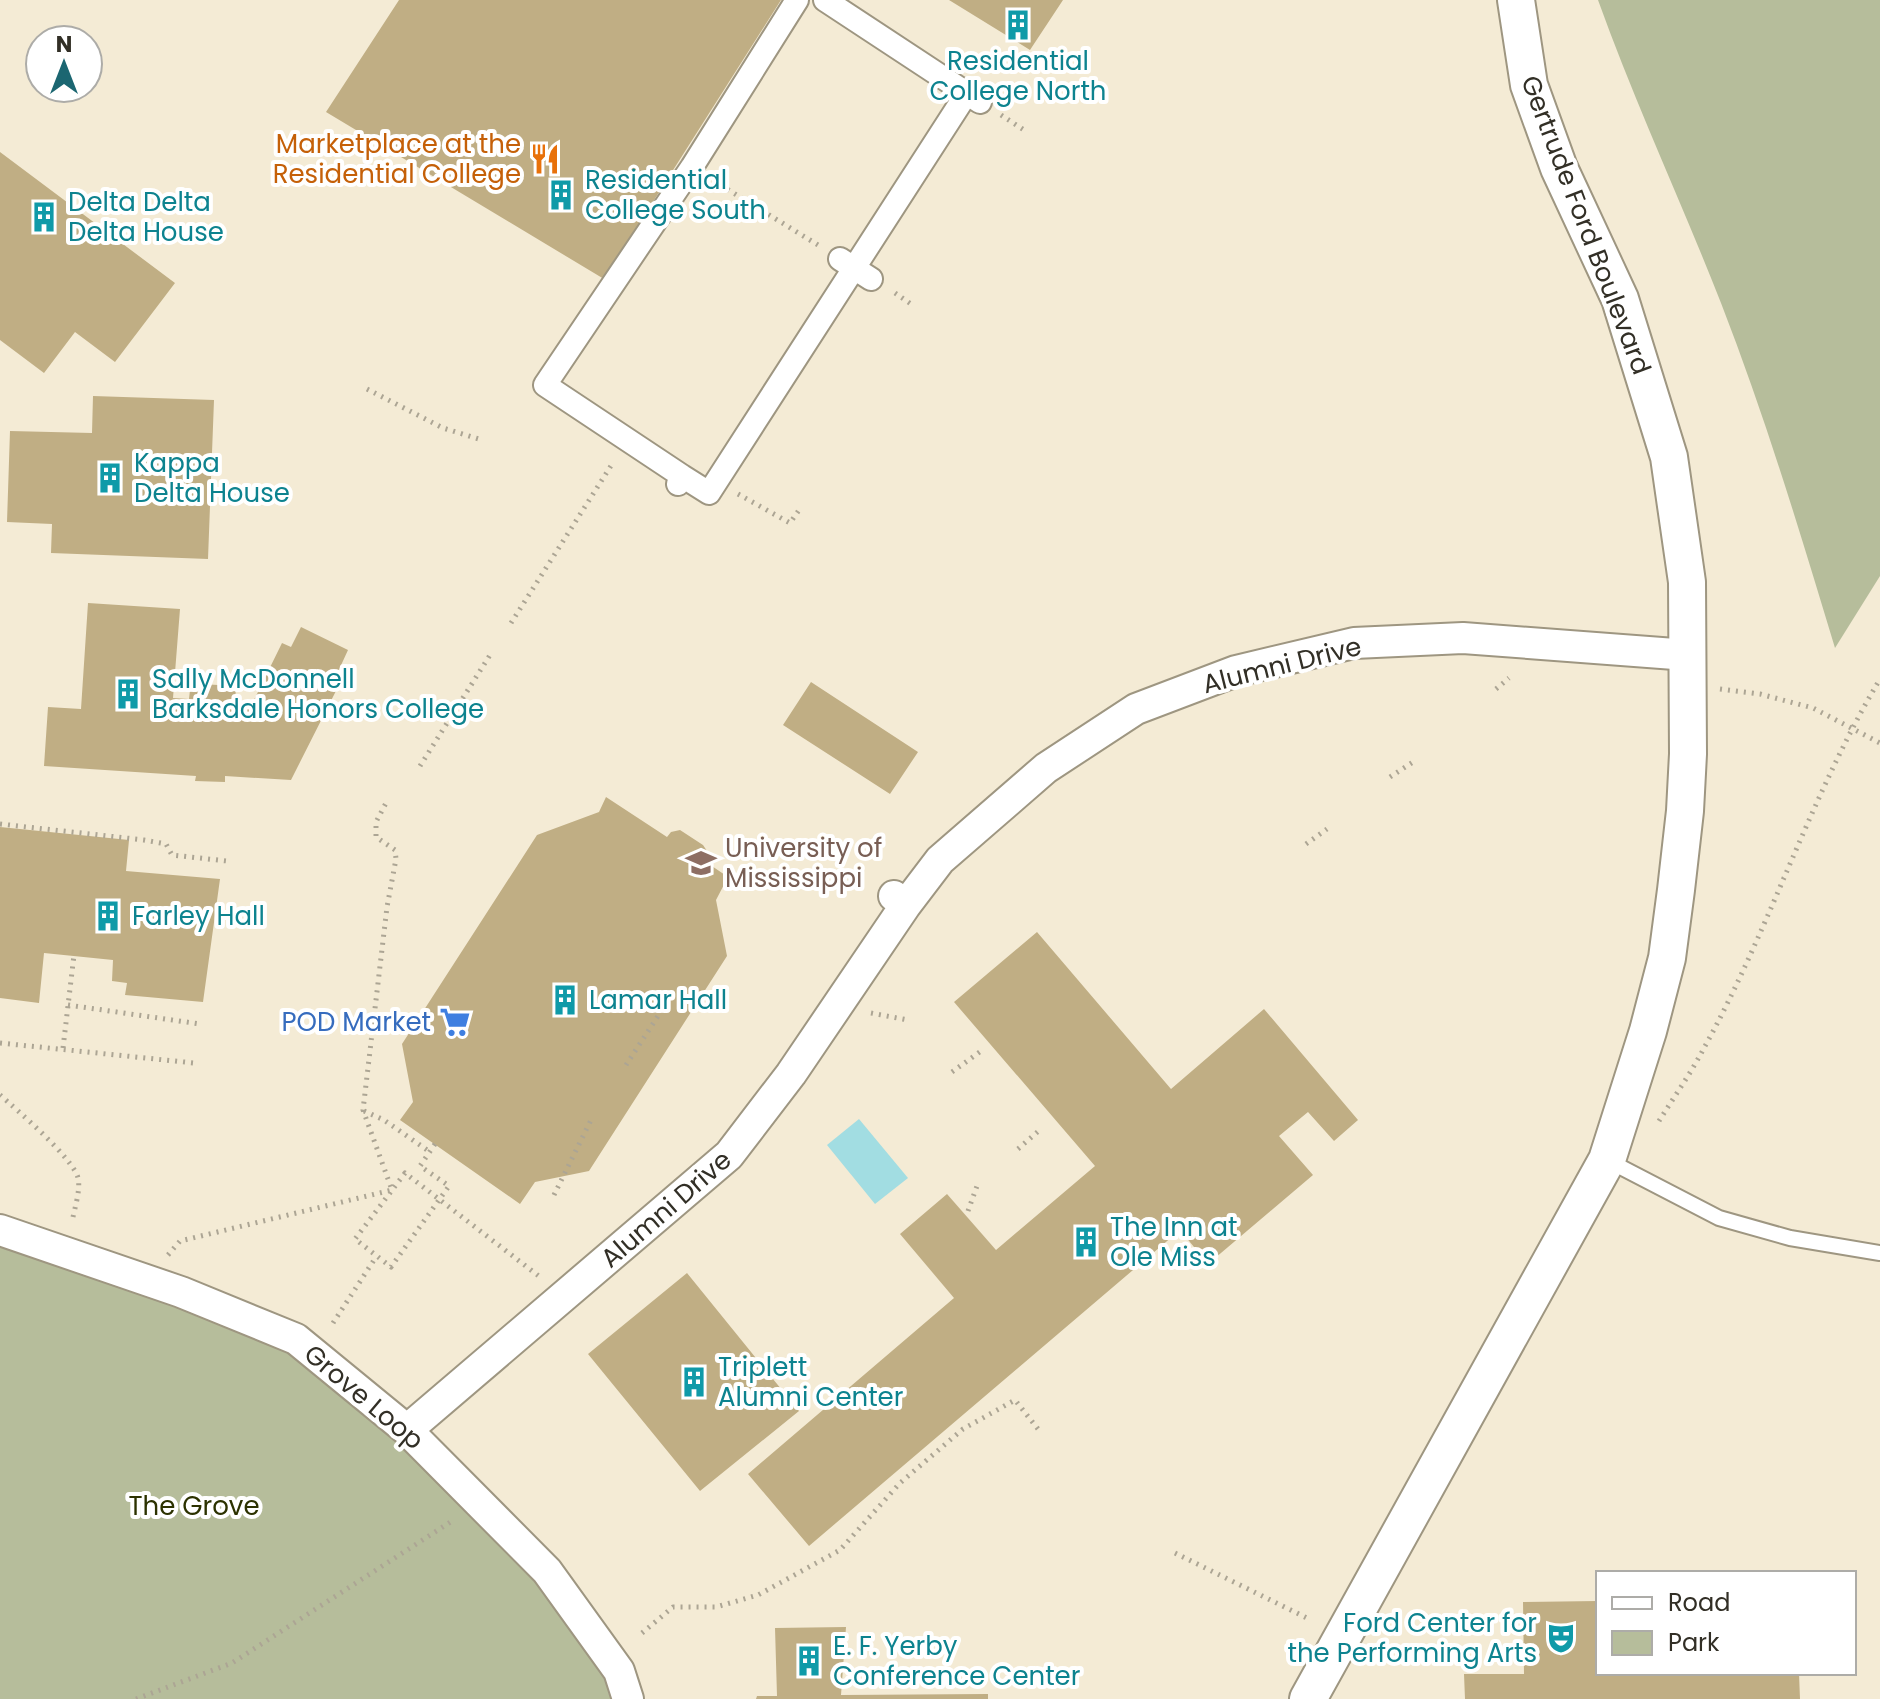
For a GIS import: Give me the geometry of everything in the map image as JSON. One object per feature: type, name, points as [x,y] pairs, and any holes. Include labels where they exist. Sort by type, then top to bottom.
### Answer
[{"type":"street","points":[[797,0],[699,171],[545,385],[574,410],[628,440],[680,480],[709,493],[729,488],[856,269],[974,98],[825,0]]},
{"type":"street","name":"Gertrude Ford Boulevard","points":[[1308,1699],[1607,1160],[1636,1115],[1648,1031],[1667,958],[1685,811],[1688,754],[1687,582],[1669,457],[1620,299],[1559,168],[1529,85],[1515,5]]},
{"type":"street","name":"Alumni Drive","points":[[407,1430],[729,1155],[791,1074],[899,901],[940,860],[1046,768],[1136,709],[1236,671],[1354,643],[1463,638],[1688,655]]},
{"type":"street","name":"Grove Loop","points":[[0,1230],[181,1292],[296,1339],[407,1430],[547,1571],[619,1671],[628,1699]]},
{"type":"lane","points":[[1607,1160],[1719,1218],[1790,1238],[1880,1253]]},
{"type":"path","points":[[1014,124],[1024,130]]},
{"type":"path","points":[[699,171],[856,269]]},
{"type":"path","points":[[902,298],[911,304]]},
{"type":"path","points":[[367,389],[443,428],[482,440]]},
{"type":"path","points":[[511,623],[628,440]]},
{"type":"path","points":[[729,488],[790,523],[799,510]]},
{"type":"path","points":[[420,766],[490,655]]},
{"type":"path","points":[[1496,689],[1509,678]]},
{"type":"path","points":[[1636,1115],[1658,1121],[1704,1049],[1851,727],[1880,679]]},
{"type":"path","points":[[1711,688],[1760,694],[1813,708],[1880,743]]},
{"type":"path","points":[[1390,777],[1413,762]]},
{"type":"path","points":[[386,803],[376,822],[376,837],[395,850],[396,859],[387,907],[363,1110],[392,1190]]},
{"type":"path","points":[[0,824],[144,840],[166,844],[172,855],[227,861]]},
{"type":"path","points":[[1306,844],[1327,829]]},
{"type":"path","points":[[63,1048],[74,955]]},
{"type":"path","points":[[68,1005],[200,1024]]},
{"type":"path","points":[[866,1012],[908,1020]]},
{"type":"path","points":[[626,1065],[658,1016]]},
{"type":"path","points":[[0,1043],[194,1063]]},
{"type":"path","points":[[952,1072],[981,1051]]},
{"type":"path","points":[[0,1095],[33,1123],[72,1167],[78,1179],[71,1228]]},
{"type":"path","points":[[363,1110],[384,1120],[430,1152]]},
{"type":"path","points":[[554,1195],[591,1120]]},
{"type":"path","points":[[1018,1149],[1042,1128]]},
{"type":"path","points":[[412,1179],[435,1144]]},
{"type":"path","points":[[420,1166],[449,1186],[440,1199],[391,1267],[355,1239],[405,1173],[440,1199],[541,1277]]},
{"type":"path","points":[[968,1211],[977,1186]]},
{"type":"path","points":[[165,1258],[180,1241],[392,1190]]},
{"type":"path","points":[[333,1323],[376,1257]]},
{"type":"path","points":[[642,1633],[673,1607],[716,1607],[758,1595],[840,1550],[911,1474],[963,1429],[1015,1400],[1038,1429]]},
{"type":"path","points":[[136,1699],[232,1663],[480,1503]]},
{"type":"path","points":[[1175,1553],[1311,1620]]},
{"type":"green space","points":[[1598,0],[1880,0],[1880,576],[1835,648],[1737,346]]},
{"type":"green space","name":"The Grove","points":[[0,1230],[296,1339],[547,1571],[628,1699],[0,1699]]},
{"type":"water","points":[[859,1119],[908,1178],[875,1204],[827,1145]]},
{"type":"building","name":"Residential College South","points":[[399,0],[781,0],[604,279],[326,112]]},
{"type":"building","name":"Residential College North","points":[[949,0],[1063,0],[1030,50]]},
{"type":"building","name":"Delta Delta Delta House","points":[[0,152],[175,283],[115,362],[75,332],[44,373],[0,340]]},
{"type":"building","name":"Kappa Delta House","points":[[93,396],[214,400],[208,559],[51,553],[52,524],[7,522],[10,431],[92,433]]},
{"type":"building","name":"Sally McDonnell Barksdale Honors College","points":[[88,603],[180,609],[173,698],[189,699],[190,690],[200,690],[200,684],[236,686],[235,703],[252,704],[282,643],[291,647],[301,627],[348,650],[337,674],[343,677],[291,780],[225,776],[225,782],[195,781],[196,776],[44,766],[48,707],[81,709]]},
{"type":"building","points":[[811,682],[918,752],[890,794],[783,725]]},
{"type":"building","name":"Lamar Hall","points":[[606,797],[667,837],[671,832],[680,830],[703,845],[707,851],[703,860],[728,877],[716,900],[727,956],[589,1171],[535,1182],[520,1204],[400,1120],[413,1102],[402,1044],[537,835],[599,812]]},
{"type":"building","name":"Farley Hall","points":[[0,827],[129,840],[126,871],[220,879],[203,1002],[125,995],[127,983],[112,981],[113,960],[44,953],[39,1003],[0,998]]},
{"type":"building","name":"The Inn at Ole Miss","points":[[1037,932],[1171,1089],[1264,1009],[1358,1120],[1334,1141],[1308,1112],[1279,1136],[1313,1175],[1208,1264],[1180,1230],[809,1546],[748,1474],[954,1298],[900,1234],[947,1194],[996,1250],[1095,1166],[954,1002]]},
{"type":"building","name":"Triplett Alumni Center","points":[[687,1273],[799,1411],[700,1491],[588,1354]]},
{"type":"building","name":"Ford Center for the Performing Arts","points":[[1596,1601],[1596,1675],[1799,1675],[1800,1699],[1465,1699],[1464,1674],[1524,1674],[1523,1602]]},
{"type":"building","name":"E. F. Yerby Conference Center","points":[[846,1627],[841,1695],[988,1694],[988,1699],[756,1699],[757,1696],[777,1696],[775,1628]]},
{"type":"place","name":"Residential College North","points":[[1018,25]]},
{"type":"place","name":"Marketplace at the Residential College","points":[[545,159]]},
{"type":"place","name":"Residential College South","points":[[561,195]]},
{"type":"place","name":"Delta Delta Delta House","points":[[44,217]]},
{"type":"place","name":"Kappa Delta House","points":[[110,478]]},
{"type":"place","name":"Sally McDonnell Barksdale Honors College","points":[[128,694]]},
{"type":"place","name":"University of Mississippi","points":[[701,863]]},
{"type":"place","name":"Farley Hall","points":[[108,916]]},
{"type":"place","name":"Lamar Hall","points":[[565,1000]]},
{"type":"place","name":"POD Market","points":[[455,1022]]},
{"type":"place","name":"The Inn at Ole Miss","points":[[1086,1242]]},
{"type":"place","name":"Triplett Alumni Center","points":[[694,1382]]},
{"type":"place","name":"Ford Center for the Performing Arts","points":[[1561,1638]]},
{"type":"place","name":"E. F. Yerby Conference Center","points":[[809,1661]]}]
